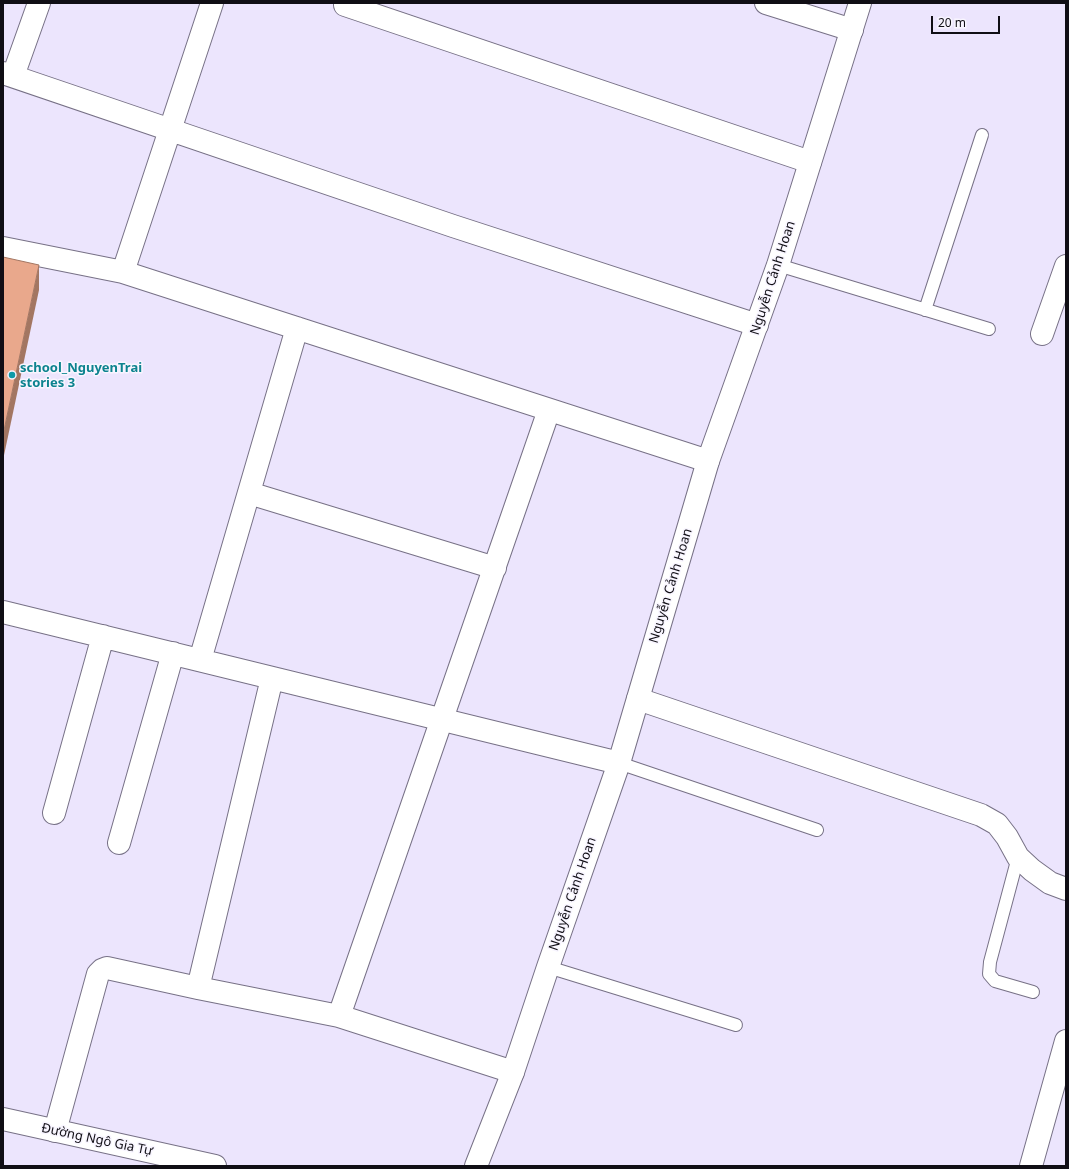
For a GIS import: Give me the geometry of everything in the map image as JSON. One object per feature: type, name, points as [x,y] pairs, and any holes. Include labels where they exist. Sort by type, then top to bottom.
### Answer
[{"type":"street","points":[[39,3],[8,74],[461,228],[758,325]]},
{"type":"street","points":[[123,272],[212,3]]},
{"type":"street","points":[[766,3],[852,30]]},
{"type":"street","name":"Nguyễn Cảnh Hoan","points":[[476,1166],[513,1072],[618,762],[708,461],[758,325],[778,265],[860,3]]},
{"type":"street","points":[[345,5],[810,162]]},
{"type":"street","points":[[3,248],[123,272],[708,461]]},
{"type":"street","points":[[1042,334],[1066,266]]},
{"type":"street","points":[[200,660],[297,328]]},
{"type":"street","points":[[339,1016],[549,410]]},
{"type":"street","points":[[249,493],[494,568]]},
{"type":"street","points":[[3,612],[618,762]]},
{"type":"street","points":[[54,813],[103,636]]},
{"type":"street","points":[[118,843],[173,653]]},
{"type":"street","points":[[198,988],[272,678]]},
{"type":"street","points":[[638,699],[981,815],[997,824],[1007,837],[1018,857],[1032,870],[1050,883],[1066,889]]},
{"type":"street","points":[[55,1131],[98,974],[107,968],[339,1016],[513,1072]]},
{"type":"street","points":[[1031,1166],[1066,1041]]},
{"type":"street","name":"Đường Ngô Gia Tự","points":[[3,1119],[214,1166]]},
{"type":"lane","points":[[924,310],[982,135]]},
{"type":"lane","points":[[778,265],[989,329]]},
{"type":"lane","points":[[618,762],[817,830]]},
{"type":"lane","points":[[1018,857],[990,962],[989,974],[995,982],[1033,992]]},
{"type":"lane","points":[[548,967],[736,1025]]},
{"type":"building","name":"school_NguyenTrai stories 3","points":[[3,257],[39,265],[3,435]]},
{"type":"place","name":"school_NguyenTrai stories 3","points":[[12,375]]}]
